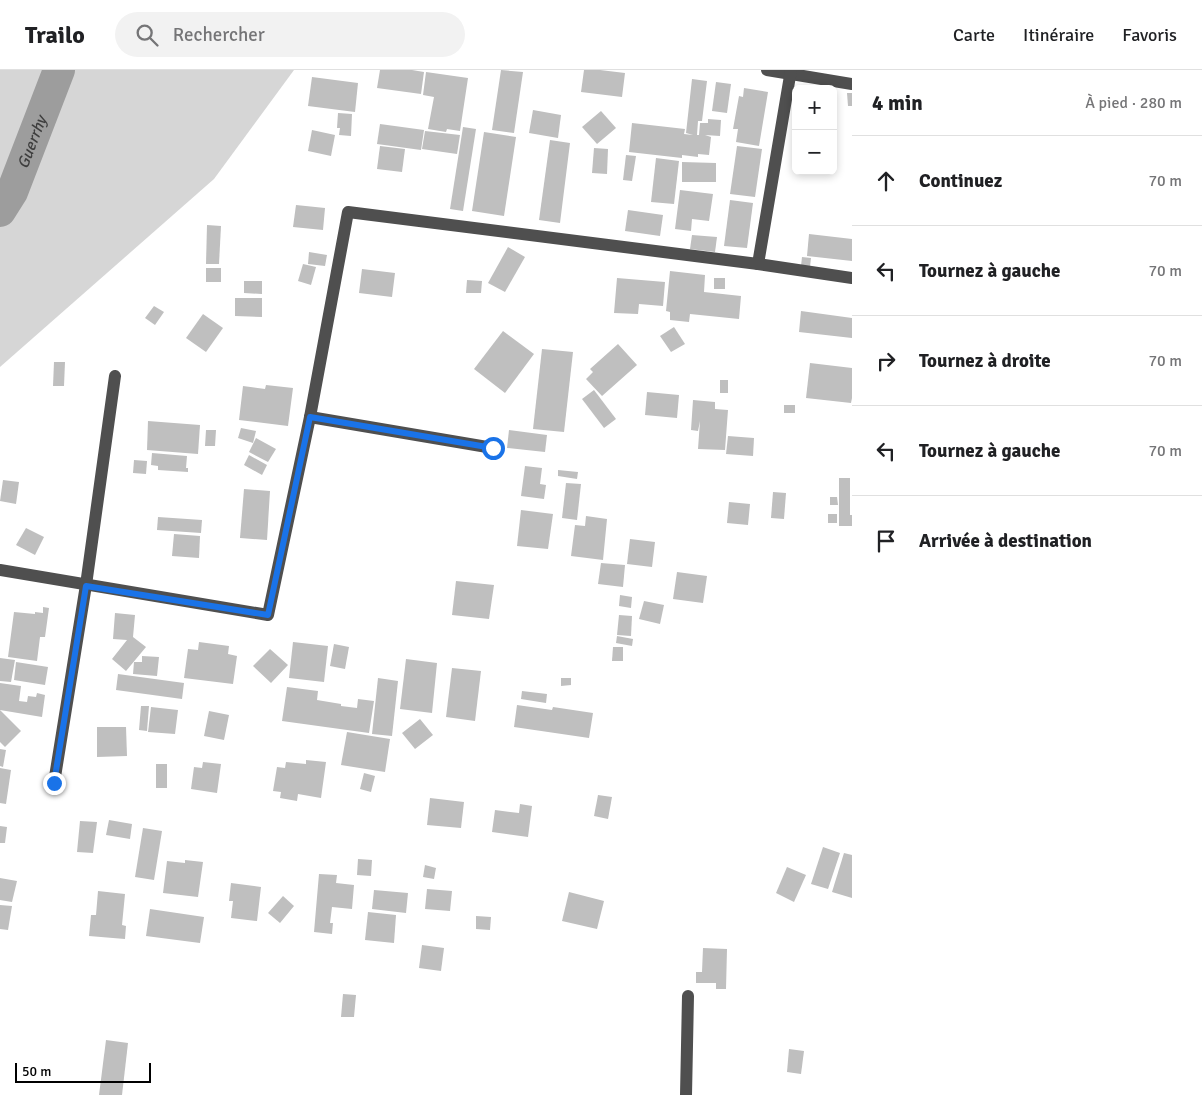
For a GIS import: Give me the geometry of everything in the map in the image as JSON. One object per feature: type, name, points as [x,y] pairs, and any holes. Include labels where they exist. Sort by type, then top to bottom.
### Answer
[{"type":"street","points":[[768,70],[790,72],[852,84]]},
{"type":"street","points":[[758,264],[790,72]]},
{"type":"street","points":[[0,570],[86,586],[268,615],[310,417],[348,212],[758,264],[852,278]]},
{"type":"street","points":[[54,783],[86,586],[115,376]]},
{"type":"street","points":[[310,417],[493,448]]},
{"type":"street","points":[[686,1095],[688,996]]},
{"type":"shaded area","points":[[0,70],[294,70],[214,179],[0,367]]},
{"type":"building","points":[[380,70],[424,72],[421,94],[377,88]]},
{"type":"building","points":[[501,70],[523,72],[514,133],[492,130]]},
{"type":"building","points":[[584,70],[625,73],[622,97],[581,92]]},
{"type":"building","points":[[426,72],[468,78],[460,131],[447,129],[446,132],[428,129],[434,97],[423,95]]},
{"type":"building","points":[[312,77],[358,83],[355,112],[308,106]]},
{"type":"building","points":[[692,79],[707,81],[702,121],[698,121],[697,135],[699,135],[700,123],[708,123],[708,119],[721,120],[720,136],[705,135],[711,137],[709,155],[698,154],[698,157],[682,155],[682,158],[629,152],[632,123],[685,129],[684,134],[693,135],[686,133]]},
{"type":"building","points":[[716,82],[731,84],[727,113],[712,111]]},
{"type":"building","points":[[744,88],[768,92],[759,146],[736,142],[738,129],[733,129],[739,96],[743,97]]},
{"type":"building","points":[[847,93],[852,93],[852,106],[848,106]]},
{"type":"building","points":[[533,110],[561,115],[558,138],[529,133]]},
{"type":"building","points":[[601,111],[616,128],[597,144],[582,127]]},
{"type":"building","points":[[338,113],[352,114],[351,136],[339,135],[340,128],[337,128]]},
{"type":"building","points":[[380,124],[424,130],[421,150],[377,144]]},
{"type":"building","points":[[463,127],[476,129],[463,211],[450,209]]},
{"type":"building","points":[[312,130],[335,135],[331,156],[308,151]]},
{"type":"building","points":[[425,131],[460,135],[457,154],[422,149]]},
{"type":"building","points":[[484,132],[516,137],[504,216],[472,211]]},
{"type":"building","points":[[550,140],[570,143],[560,223],[539,220]]},
{"type":"building","points":[[380,146],[405,149],[402,172],[377,169]]},
{"type":"building","points":[[737,146],[762,149],[755,197],[730,194]]},
{"type":"building","points":[[594,148],[608,149],[607,174],[592,173]]},
{"type":"building","points":[[626,155],[636,156],[632,181],[623,180]]},
{"type":"building","points":[[656,158],[679,161],[674,204],[651,202]]},
{"type":"building","points":[[682,162],[716,163],[716,182],[682,182]]},
{"type":"building","points":[[680,190],[713,194],[709,221],[692,219],[691,231],[675,229]]},
{"type":"building","points":[[730,200],[753,203],[747,248],[724,246]]},
{"type":"building","points":[[296,205],[325,208],[323,230],[293,227]]},
{"type":"building","points":[[628,210],[663,215],[660,236],[625,231]]},
{"type":"building","points":[[207,225],[221,226],[219,264],[206,264]]},
{"type":"building","points":[[809,234],[852,239],[852,261],[807,256]]},
{"type":"building","points":[[692,235],[717,237],[715,252],[690,249]]},
{"type":"building","points":[[508,247],[525,257],[505,292],[488,283]]},
{"type":"building","points":[[309,252],[327,255],[325,266],[308,264]]},
{"type":"building","points":[[802,257],[811,258],[810,267],[801,266]]},
{"type":"building","points":[[303,264],[316,267],[311,285],[298,281]]},
{"type":"building","points":[[206,268],[221,268],[221,282],[206,282]]},
{"type":"building","points":[[362,269],[395,273],[392,297],[359,293]]},
{"type":"building","points":[[670,271],[705,275],[704,292],[741,296],[739,319],[690,314],[689,322],[670,320],[670,312],[666,311]]},
{"type":"building","points":[[617,278],[665,282],[663,306],[639,304],[638,314],[614,313]]},
{"type":"building","points":[[714,278],[725,278],[725,289],[714,289]]},
{"type":"building","points":[[467,280],[482,281],[481,293],[466,293]]},
{"type":"building","points":[[244,281],[262,281],[262,294],[244,293]]},
{"type":"building","points":[[235,298],[262,298],[262,317],[235,316]]},
{"type":"building","points":[[154,306],[164,312],[155,325],[145,318]]},
{"type":"building","points":[[801,311],[852,318],[852,338],[799,332]]},
{"type":"building","points":[[203,314],[223,328],[206,352],[186,338]]},
{"type":"building","points":[[674,327],[685,344],[671,352],[660,336]]},
{"type":"building","points":[[503,331],[534,354],[505,393],[474,369]]},
{"type":"building","points":[[618,344],[637,365],[602,396],[586,379],[593,372],[590,369]]},
{"type":"building","points":[[542,349],[573,352],[564,432],[533,429]]},
{"type":"building","points":[[54,362],[65,362],[64,386],[53,386]]},
{"type":"building","points":[[810,363],[852,368],[851,403],[806,398]]},
{"type":"building","points":[[720,380],[728,380],[728,393],[720,393]]},
{"type":"building","points":[[266,385],[293,388],[288,426],[239,420],[243,386],[265,389]]},
{"type":"building","points":[[594,390],[616,419],[604,428],[582,399]]},
{"type":"building","points":[[647,392],[679,395],[677,418],[645,415]]},
{"type":"building","points":[[693,400],[715,402],[715,409],[728,410],[725,450],[698,449],[700,421],[698,431],[691,430]]},
{"type":"building","points":[[784,405],[795,405],[795,413],[784,413]]},
{"type":"building","points":[[148,421],[200,425],[198,454],[147,450]]},
{"type":"building","points":[[241,428],[256,431],[253,443],[238,438]]},
{"type":"building","points":[[206,430],[216,430],[215,446],[205,446]]},
{"type":"building","points":[[509,430],[547,435],[545,452],[507,448]]},
{"type":"building","points":[[728,436],[754,438],[753,456],[726,454]]},
{"type":"building","points":[[256,438],[276,449],[268,462],[249,452]]},
{"type":"building","points":[[152,453],[187,456],[186,468],[188,468],[188,472],[158,470],[158,466],[151,465]]},
{"type":"building","points":[[249,455],[267,465],[262,475],[244,465]]},
{"type":"building","points":[[134,460],[147,461],[146,474],[133,473]]},
{"type":"building","points":[[525,466],[542,468],[540,484],[546,485],[544,499],[521,496]]},
{"type":"building","points":[[558,470],[578,472],[577,479],[558,476]]},
{"type":"building","points":[[839,478],[850,478],[850,515],[852,515],[852,526],[839,526]]},
{"type":"building","points":[[3,480],[19,482],[16,504],[0,501]]},
{"type":"building","points":[[566,483],[581,484],[577,520],[562,518]]},
{"type":"building","points":[[244,489],[270,491],[267,540],[240,538]]},
{"type":"building","points":[[773,492],[786,493],[784,519],[771,518]]},
{"type":"building","points":[[830,497],[837,497],[838,505],[830,505]]},
{"type":"building","points":[[729,502],[750,504],[748,525],[727,523]]},
{"type":"building","points":[[521,510],[553,514],[548,549],[517,546]]},
{"type":"building","points":[[828,514],[837,514],[837,523],[828,523]]},
{"type":"building","points":[[586,516],[607,519],[603,560],[571,556],[575,525],[585,526]]},
{"type":"building","points":[[158,517],[202,520],[201,533],[157,530]]},
{"type":"building","points":[[26,528],[44,537],[35,555],[16,545]]},
{"type":"building","points":[[174,534],[200,536],[199,558],[172,556]]},
{"type":"building","points":[[630,539],[655,542],[652,567],[627,564]]},
{"type":"building","points":[[601,563],[625,565],[623,587],[598,584]]},
{"type":"building","points":[[677,572],[707,576],[703,603],[673,599]]},
{"type":"building","points":[[456,581],[494,585],[489,619],[452,615]]},
{"type":"building","points":[[620,595],[632,597],[631,608],[619,606]]},
{"type":"building","points":[[644,601],[664,605],[660,624],[639,619]]},
{"type":"building","points":[[43,607],[49,608],[45,637],[40,637],[37,661],[8,657],[14,612],[43,613]]},
{"type":"building","points":[[115,613],[135,615],[133,637],[146,647],[126,671],[112,659],[127,640],[113,639]]},
{"type":"building","points":[[619,615],[632,616],[631,636],[617,635]]},
{"type":"building","points":[[617,636],[633,639],[632,646],[616,643]]},
{"type":"building","points":[[199,642],[229,646],[228,654],[237,656],[233,684],[184,678],[188,649],[198,650]]},
{"type":"building","points":[[293,642],[328,646],[324,682],[289,678]]},
{"type":"building","points":[[334,644],[349,647],[345,669],[330,666]]},
{"type":"building","points":[[613,647],[623,647],[623,661],[612,661]]},
{"type":"building","points":[[270,649],[288,665],[271,683],[253,666]]},
{"type":"building","points":[[142,656],[159,657],[157,676],[133,674],[134,662],[142,662]]},
{"type":"building","points":[[0,658],[15,660],[11,682],[0,681]]},
{"type":"building","points":[[406,659],[437,663],[432,713],[400,709]]},
{"type":"building","points":[[16,662],[48,667],[45,685],[14,680]]},
{"type":"building","points":[[452,668],[481,671],[475,721],[446,717]]},
{"type":"building","points":[[118,674],[184,683],[182,699],[116,690]]},
{"type":"building","points":[[378,678],[398,681],[392,736],[372,734]]},
{"type":"building","points":[[561,678],[571,678],[571,685],[561,686]]},
{"type":"building","points":[[0,683],[21,686],[19,701],[27,702],[28,696],[36,697],[37,693],[45,695],[42,717],[0,710]]},
{"type":"building","points":[[287,687],[318,691],[317,700],[341,704],[341,706],[357,708],[358,699],[374,701],[369,733],[282,721]]},
{"type":"building","points":[[522,691],[547,694],[546,703],[521,699]]},
{"type":"building","points":[[517,705],[552,710],[553,707],[593,713],[589,738],[514,727]]},
{"type":"building","points":[[141,706],[149,706],[147,731],[139,730]]},
{"type":"building","points":[[151,707],[178,710],[175,734],[148,732]]},
{"type":"building","points":[[0,710],[21,731],[5,747],[0,742]]},
{"type":"building","points":[[209,711],[229,715],[224,740],[204,736]]},
{"type":"building","points":[[420,719],[433,735],[415,749],[402,733]]},
{"type":"building","points":[[97,727],[126,727],[127,756],[97,757]]},
{"type":"building","points":[[347,732],[390,739],[385,772],[341,765]]},
{"type":"building","points":[[0,749],[6,750],[3,767],[0,766]]},
{"type":"building","points":[[306,760],[326,762],[321,798],[298,794],[297,801],[280,798],[281,792],[273,791],[277,767],[285,768],[286,762],[306,764]]},
{"type":"building","points":[[203,762],[221,764],[217,793],[191,789],[194,767],[202,768]]},
{"type":"building","points":[[156,764],[167,764],[167,788],[156,788]]},
{"type":"building","points":[[0,768],[11,770],[6,804],[0,803]]},
{"type":"building","points":[[364,773],[375,776],[371,792],[360,789]]},
{"type":"building","points":[[598,795],[612,797],[608,819],[594,816]]},
{"type":"building","points":[[430,798],[464,802],[461,828],[427,825]]},
{"type":"building","points":[[520,804],[532,806],[528,837],[492,832],[495,810],[519,813]]},
{"type":"building","points":[[109,820],[132,824],[130,839],[106,835]]},
{"type":"building","points":[[80,821],[97,822],[93,853],[77,852]]},
{"type":"building","points":[[0,826],[7,827],[5,843],[0,843]]},
{"type":"building","points":[[143,828],[162,831],[154,880],[135,877]]},
{"type":"building","points":[[823,847],[840,853],[828,889],[811,884]]},
{"type":"building","points":[[844,853],[852,855],[852,898],[832,892]]},
{"type":"building","points":[[358,859],[372,860],[371,876],[357,875]]},
{"type":"building","points":[[185,860],[203,862],[198,897],[163,893],[167,861],[185,863]]},
{"type":"building","points":[[425,865],[436,868],[434,879],[423,877]]},
{"type":"building","points":[[787,867],[806,875],[794,902],[776,893]]},
{"type":"building","points":[[319,874],[337,875],[336,883],[354,885],[352,909],[332,907],[330,923],[333,923],[332,934],[314,932]]},
{"type":"building","points":[[0,878],[17,881],[12,902],[0,900]]},
{"type":"building","points":[[231,883],[261,887],[257,921],[231,918],[233,901],[229,901]]},
{"type":"building","points":[[427,889],[452,891],[450,911],[425,909]]},
{"type":"building","points":[[374,890],[408,893],[406,913],[372,909]]},
{"type":"building","points":[[98,891],[125,894],[122,925],[126,926],[125,939],[89,936],[91,915],[96,915]]},
{"type":"building","points":[[569,892],[604,901],[597,929],[562,921]]},
{"type":"building","points":[[283,896],[294,906],[280,923],[268,913]]},
{"type":"building","points":[[0,905],[12,906],[8,930],[0,929]]},
{"type":"building","points":[[150,909],[204,917],[200,943],[146,936]]},
{"type":"building","points":[[368,912],[396,915],[394,943],[365,940]]},
{"type":"building","points":[[476,916],[491,917],[490,930],[476,929]]},
{"type":"building","points":[[422,945],[444,948],[441,971],[419,968]]},
{"type":"building","points":[[703,948],[727,949],[726,989],[716,989],[716,983],[696,983],[696,972],[702,972]]},
{"type":"building","points":[[343,994],[356,995],[354,1017],[341,1017]]},
{"type":"building","points":[[106,1040],[128,1043],[122,1095],[99,1095]]},
{"type":"building","points":[[789,1049],[804,1051],[801,1074],[787,1072]]},
{"type":"waterway","name":"Guerrhy","points":[[0,211],[12,192],[59,70]]},
{"type":"route","points":[[54,783],[86,586],[268,615],[310,417],[493,448]]}]
